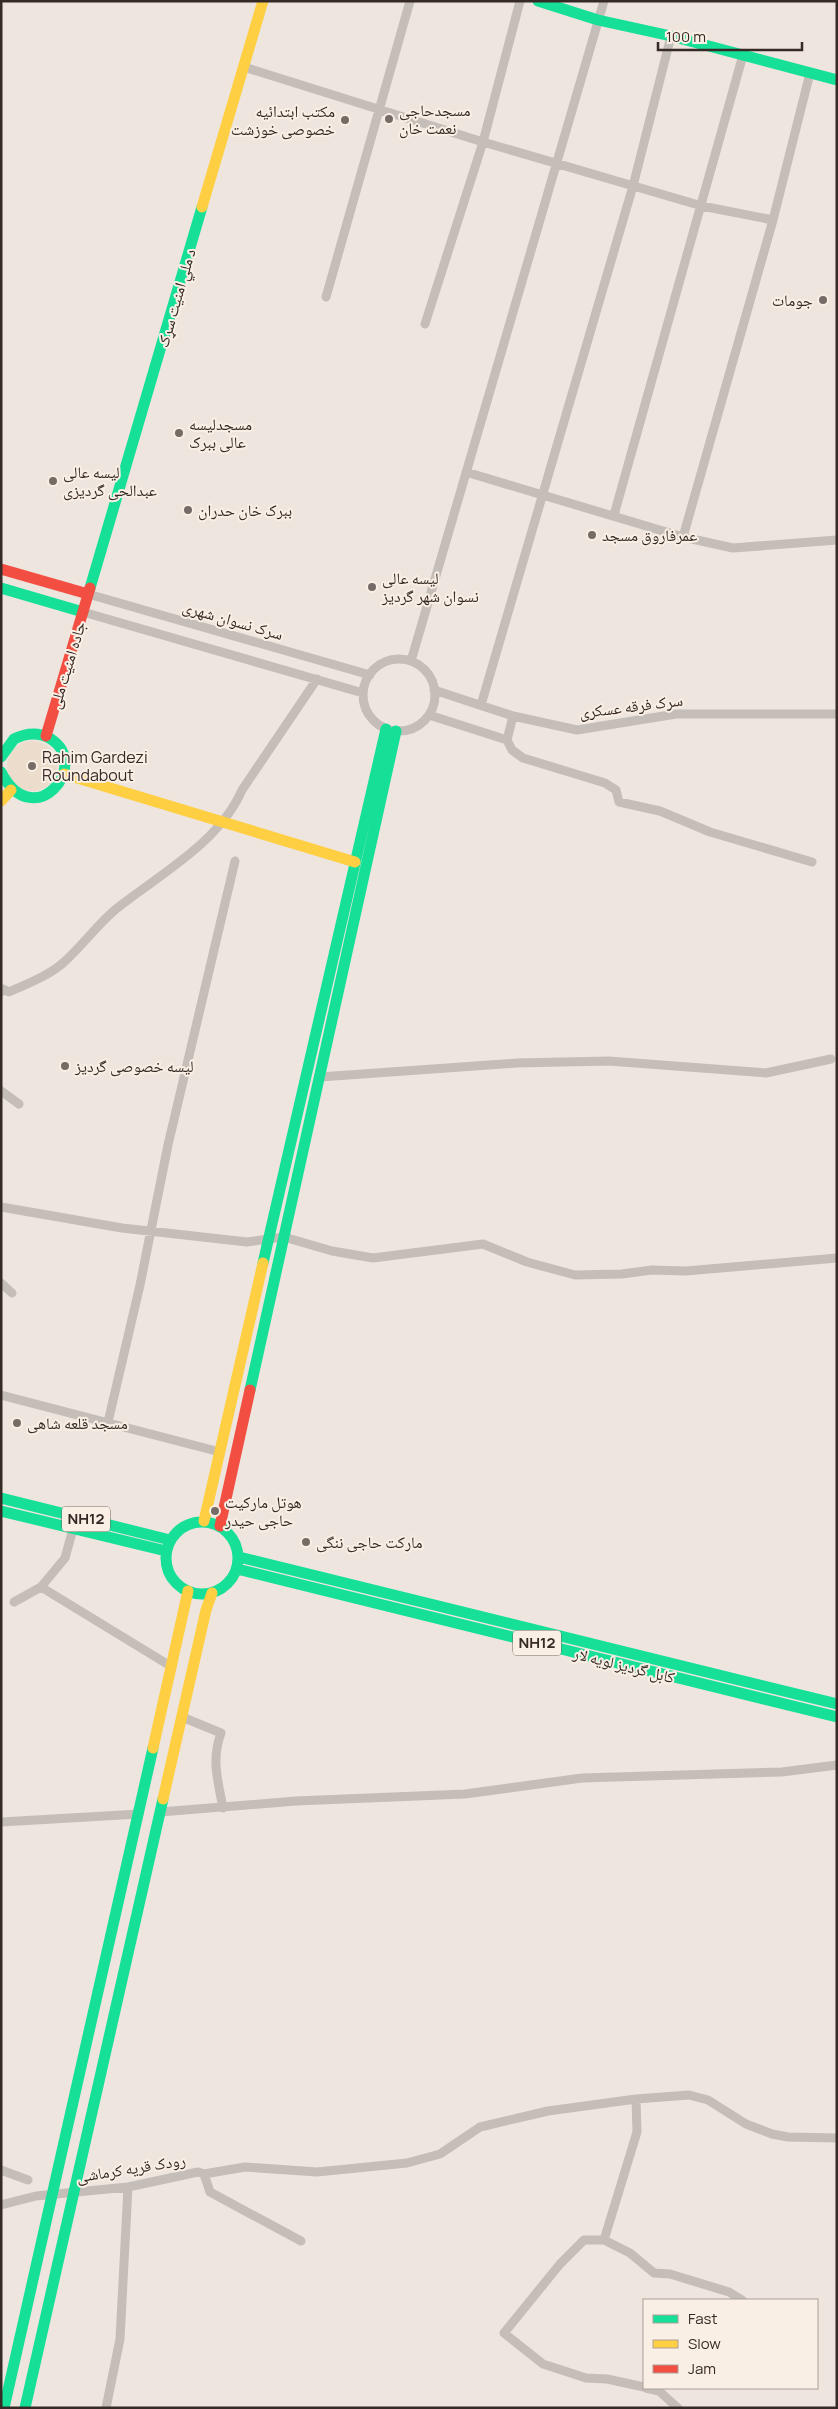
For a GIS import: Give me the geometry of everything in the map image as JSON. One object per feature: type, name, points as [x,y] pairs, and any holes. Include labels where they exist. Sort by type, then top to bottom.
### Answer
[{"type":"main road","name":"د ملي امنیت سړک","points":[[88,594],[263,1]]},
{"type":"main road","points":[[538,1],[598,20],[671,36],[837,80]]},
{"type":"main road","points":[[1,569],[88,594]]},
{"type":"main road","points":[[1,588],[83,612]]},
{"type":"main road","name":"جاده امنیت ملی","points":[[46,736],[88,594]]},
{"type":"main road","points":[[204,1521],[355,862],[391,730]]},
{"type":"main road","points":[[220,1526],[320,1077],[391,730]]},
{"type":"main road","points":[[1,757],[6,747],[14,739],[24,734],[35,733],[46,736],[56,742],[65,762],[64,774],[56,788],[42,797],[20,796],[11,790],[4,781],[1,772]]},
{"type":"main road","points":[[64,774],[355,862]]},
{"type":"main road","points":[[1,801],[11,790]]},
{"type":"main road","name":"NH12","points":[[1,1498],[170,1540]]},
{"type":"main road","name":"NH12","points":[[1,1511],[166,1551]]},
{"type":"main road","points":[[204,1521],[220,1526],[231,1534],[237,1545],[239,1557],[237,1569],[232,1580],[223,1588],[212,1593],[200,1594],[188,1591],[178,1585],[170,1575],[166,1564],[166,1551],[170,1540],[178,1530],[188,1524],[204,1521]]},
{"type":"main road","name":"کابل گردیز لویه لار","points":[[239,1557],[837,1704]]},
{"type":"main road","name":"کابل گردیز لویه لار","points":[[237,1569],[837,1717]]},
{"type":"main road","points":[[4,2408],[188,1591]]},
{"type":"main road","points":[[25,2408],[160,1812],[212,1593]]},
{"type":"street","points":[[326,297],[378,108],[410,1]]},
{"type":"street","points":[[425,324],[482,142],[520,1]]},
{"type":"street","points":[[411,661],[604,1]]},
{"type":"street","points":[[482,705],[633,186],[671,36]]},
{"type":"street","points":[[614,515],[743,55]]},
{"type":"street","points":[[244,67],[482,142],[702,206],[773,220]]},
{"type":"street","points":[[683,537],[773,220],[810,73]]},
{"type":"street","points":[[466,472],[683,537],[733,548],[837,540]]},
{"type":"street","name":"سرک نسوان شهری","points":[[88,594],[370,674]]},
{"type":"street","name":"سرک نسوان شهری","points":[[83,612],[363,693]]},
{"type":"street","points":[[395,659],[411,661],[428,674],[434,690],[433,708],[429,715],[415,728],[391,730],[376,723],[369,714],[364,704],[363,693],[370,674],[385,662],[395,659]]},
{"type":"street","points":[[1,992],[3,989],[10,992],[39,978],[62,963],[116,909],[216,830],[233,810],[242,790],[317,679]]},
{"type":"street","name":"سرک فرقه عسکری","points":[[434,690],[514,716],[577,730],[676,714],[837,714]]},
{"type":"street","points":[[429,715],[507,740]]},
{"type":"street","points":[[514,716],[507,740],[512,750],[523,758],[605,783],[616,790],[619,802],[660,811],[710,832],[812,862]]},
{"type":"street","points":[[108,1422],[168,1145],[235,861]]},
{"type":"street","points":[[320,1077],[517,1063],[609,1061],[766,1073],[831,1059]]},
{"type":"street","points":[[1,1092],[19,1104]]},
{"type":"street","points":[[1,1207],[150,1232],[247,1242],[284,1237],[332,1251],[373,1258],[483,1244],[527,1262],[576,1275],[622,1274],[652,1270],[686,1271],[837,1258]]},
{"type":"street","points":[[1,1283],[12,1293]]},
{"type":"street","points":[[1,1395],[220,1452]]},
{"type":"street","points":[[14,1602],[41,1587],[64,1558],[73,1528]]},
{"type":"street","points":[[41,1587],[172,1667]]},
{"type":"street","points":[[182,1717],[221,1734],[215,1749],[216,1770],[223,1808]]},
{"type":"street","points":[[160,1812],[296,1801],[465,1794],[582,1778],[782,1772],[837,1765]]},
{"type":"street","points":[[1,1822],[139,1814]]},
{"type":"street","points":[[204,2174],[245,2167],[317,2172],[407,2163],[440,2154],[480,2127],[548,2111],[636,2098],[689,2095],[708,2100],[746,2124],[772,2134],[788,2137],[837,2138]]},
{"type":"street","points":[[604,2240],[637,2132],[636,2098]]},
{"type":"street","points":[[1,2170],[28,2180]]},
{"type":"street","name":"رودک قریه کرماشی","points":[[1,2205],[52,2195],[128,2187],[198,2172],[204,2174],[210,2192],[301,2241]]},
{"type":"street","points":[[106,2408],[120,2339],[128,2187]]},
{"type":"street","points":[[643,2388],[607,2379],[586,2378],[543,2364],[504,2333],[560,2264],[584,2240],[604,2240],[630,2253],[654,2273],[670,2274],[729,2292],[740,2299]]},
{"type":"street","points":[[652,2389],[659,2390],[678,2408]]},
{"type":"shaded area","name":"Rahim Gardezi Roundabout","points":[[27,741],[37,741],[50,748],[57,761],[57,771],[50,784],[37,791],[27,791],[18,787],[11,780],[7,771],[7,761],[11,752],[18,745]]},
{"type":"traffic: fast","points":[[538,1],[598,20],[671,36],[837,80]]},
{"type":"traffic: fast","points":[[90,588],[202,207]]},
{"type":"traffic: fast","points":[[1,588],[83,612]]},
{"type":"traffic: fast","points":[[263,1263],[386,729]]},
{"type":"traffic: fast","points":[[250,1390],[396,731]]},
{"type":"traffic: fast","points":[[1,757],[14,739],[23,735],[37,734],[51,739],[62,751],[65,764],[62,778],[53,789],[42,796],[28,797],[14,790],[1,772]]},
{"type":"traffic: fast","points":[[1,1498],[170,1540]]},
{"type":"traffic: fast","points":[[1,1511],[166,1551]]},
{"type":"traffic: fast","points":[[209,1522],[228,1532],[236,1544],[238,1558],[236,1572],[228,1584],[216,1592],[195,1594],[176,1584],[168,1572],[166,1551],[176,1532],[188,1524],[209,1522]]},
{"type":"traffic: fast","points":[[239,1557],[837,1704]]},
{"type":"traffic: fast","points":[[237,1569],[837,1717]]},
{"type":"traffic: fast","points":[[4,2408],[153,1748]]},
{"type":"traffic: fast","points":[[25,2408],[163,1799]]},
{"type":"traffic: slow","points":[[202,207],[263,1]]},
{"type":"traffic: slow","points":[[64,774],[355,862]]},
{"type":"traffic: slow","points":[[1,801],[11,790]]},
{"type":"traffic: slow","points":[[204,1521],[263,1263]]},
{"type":"traffic: slow","points":[[153,1748],[188,1591]]},
{"type":"traffic: slow","points":[[163,1799],[206,1610],[212,1593]]},
{"type":"traffic: jam","points":[[1,569],[88,594]]},
{"type":"traffic: jam","points":[[46,736],[90,588]]},
{"type":"traffic: jam","points":[[220,1526],[250,1390]]},
{"type":"place","name":"مسجدحاجی نعمت خان","points":[[389,119]]},
{"type":"place","name":"مکتب ابتدائیه خصوصی خوزشت","points":[[345,120]]},
{"type":"place","name":"جومات","points":[[823,300]]},
{"type":"place","name":"مسجدلیسه عالی ببرک","points":[[179,433]]},
{"type":"place","name":"لیسه عالی عبدالحی گردیزی","points":[[53,481]]},
{"type":"place","name":"ببرک خان حدران","points":[[188,510]]},
{"type":"place","name":"عمرفاروق مسجد","points":[[592,535]]},
{"type":"place","name":"لیسه عالی نسوان شهر گردیز","points":[[372,587]]},
{"type":"place","name":"Rahim Gardezi Roundabout","points":[[32,766]]},
{"type":"place","name":"لیسه خصوصی گردیز","points":[[65,1066]]},
{"type":"place","name":"مسجد قلعه شاهی","points":[[17,1423]]},
{"type":"place","name":"هوتل مارکیت حاجی حیدر","points":[[215,1511]]},
{"type":"place","name":"مارکت حاجی ننگی","points":[[306,1542]]}]
